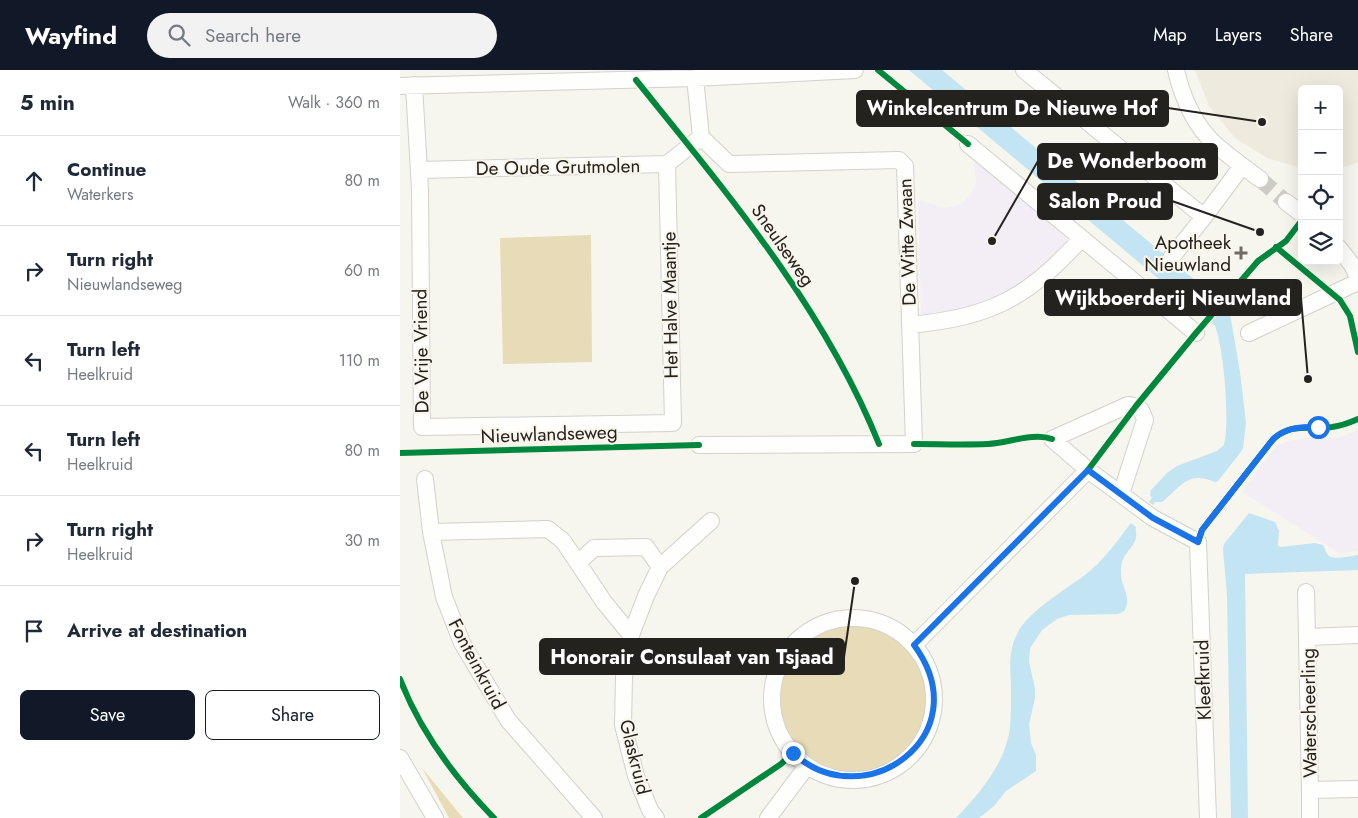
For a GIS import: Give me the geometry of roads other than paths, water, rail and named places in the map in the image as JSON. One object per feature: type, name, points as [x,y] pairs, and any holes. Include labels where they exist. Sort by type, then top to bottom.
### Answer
[{"type":"street","points":[[407,86],[695,78],[855,70]]},
{"type":"street","points":[[1024,70],[1204,217]]},
{"type":"street","points":[[1176,70],[1186,101],[1206,134],[1215,145],[1260,179]]},
{"type":"street","points":[[695,78],[695,142]]},
{"type":"street","name":"De Vrije Vriend","points":[[407,86],[419,170],[422,427],[673,423]]},
{"type":"street","name":"De Oude Grutmolen","points":[[419,170],[668,164],[695,142]]},
{"type":"street","name":"De Witte Zwaan","points":[[695,142],[729,164],[898,160],[905,166],[914,444],[699,446]]},
{"type":"street","points":[[968,144],[1196,333]]},
{"type":"street","name":"Het Halve Maantje","points":[[668,164],[673,423]]},
{"type":"street","points":[[1171,258],[1242,166]]},
{"type":"street","points":[[1286,202],[1298,211]]},
{"type":"street","points":[[910,325],[957,319],[1004,303],[1032,286],[1081,239]]},
{"type":"street","points":[[1249,333],[1358,280],[1352,265],[1343,253]]},
{"type":"street","points":[[1128,404],[1136,406],[1141,410],[1145,420],[1121,494],[1088,470],[1052,439],[1128,404]]},
{"type":"street","points":[[914,645],[1088,470]]},
{"type":"street","name":"Fonteinkruid","points":[[425,479],[432,532],[444,597],[462,643],[508,720],[594,818]]},
{"type":"street","name":"Kleefkruid","points":[[1121,494],[1153,518],[1198,542],[1208,818]]},
{"type":"street","name":"Glaskruid","points":[[648,815],[623,725],[624,677],[631,635],[646,596],[660,567],[712,521]]},
{"type":"street","points":[[432,532],[548,529],[563,541],[604,602],[631,635]]},
{"type":"street","points":[[578,563],[594,548],[646,547],[660,567]]},
{"type":"street","name":"Waterscheerling","points":[[1306,592],[1310,818]]},
{"type":"street","points":[[844,618],[860,618],[875,621],[896,630],[914,645],[923,658],[934,686],[933,717],[928,732],[920,745],[910,757],[891,770],[868,779],[836,778],[821,774],[807,766],[793,753],[781,737],[772,707],[772,691],[776,675],[790,648],[814,628],[844,618]]},
{"type":"street","name":"Waterscheerling","points":[[1307,638],[1358,635]]},
{"type":"street","points":[[400,758],[435,818]]},
{"type":"street","points":[[768,818],[807,766]]},
{"type":"street","name":"Waterscheerling","points":[[1310,790],[1358,789]]},
{"type":"water","points":[[909,70],[942,70],[1219,300],[1230,314],[1246,423],[1243,448],[1218,481],[1198,478],[1191,479],[1162,502],[1155,502],[1153,505],[1149,502],[1152,498],[1150,495],[1151,490],[1167,473],[1177,466],[1217,451],[1224,445],[1226,434],[1225,385],[1221,351],[1215,326]]},
{"type":"water","points":[[1249,513],[1275,522],[1279,531],[1278,545],[1280,547],[1315,543],[1323,545],[1327,554],[1335,558],[1358,555],[1358,570],[1245,574],[1248,818],[1231,818],[1227,595],[1223,549],[1224,544]]},
{"type":"water","points":[[1131,523],[1136,527],[1136,538],[1124,557],[1121,567],[1121,579],[1127,597],[1124,611],[1118,614],[1069,615],[1057,619],[1042,630],[1030,648],[1029,662],[1035,688],[1035,698],[1029,724],[1031,743],[1036,755],[1036,771],[1006,791],[994,806],[979,818],[956,818],[982,788],[1003,754],[1010,728],[1010,662],[1017,634],[1040,608],[1097,565]]},
{"type":"tunnel","points":[[1260,179],[1286,202]]},
{"type":"place","name":"Winkelcentrum De Nieuwe Hof","points":[[1262,122]]},
{"type":"place","name":"Salon Proud","points":[[1260,232]]},
{"type":"place","name":"De Wonderboom","points":[[992,241]]},
{"type":"place","name":"Apotheek Nieuwland","points":[[1241,253]]},
{"type":"place","name":"Wijkboerderij Nieuwland","points":[[1308,379]]},
{"type":"place","name":"Honorair Consulaat van Tsjaad","points":[[855,581]]}]
